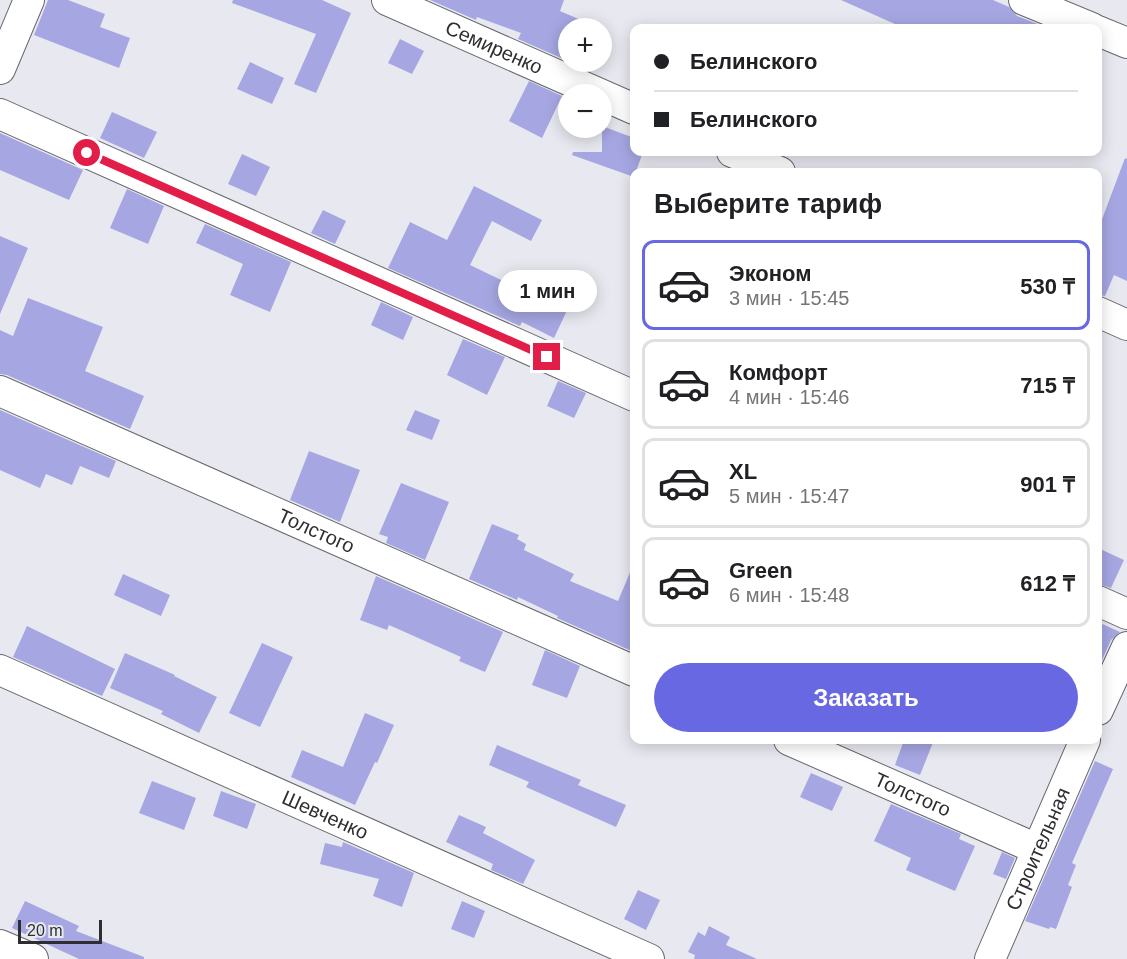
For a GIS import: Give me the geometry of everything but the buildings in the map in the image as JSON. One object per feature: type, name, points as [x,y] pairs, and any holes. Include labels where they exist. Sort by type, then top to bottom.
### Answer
[{"type":"street","points":[[0,69],[29,0]]},
{"type":"street","name":"Семиренко","points":[[387,0],[630,107]]},
{"type":"street","points":[[1024,0],[1082,24]]},
{"type":"street","points":[[1102,33],[1127,43]]},
{"type":"street","points":[[0,114],[630,394]]},
{"type":"street","points":[[742,156],[770,168]]},
{"type":"street","points":[[1102,314],[1127,325]]},
{"type":"street","name":"Толстого","points":[[0,391],[630,669]]},
{"type":"street","points":[[1102,603],[1127,614]]},
{"type":"street","points":[[1102,701],[1127,647]]},
{"type":"street","name":"Шевченко","points":[[0,670],[649,959]]},
{"type":"street","name":"Толстого","points":[[798,744],[1037,849]]},
{"type":"street","name":"Строительная","points":[[990,959],[1082,744]]},
{"type":"street","points":[[0,945],[33,959]]},
{"type":"route","points":[[87,153],[547,357]]}]
